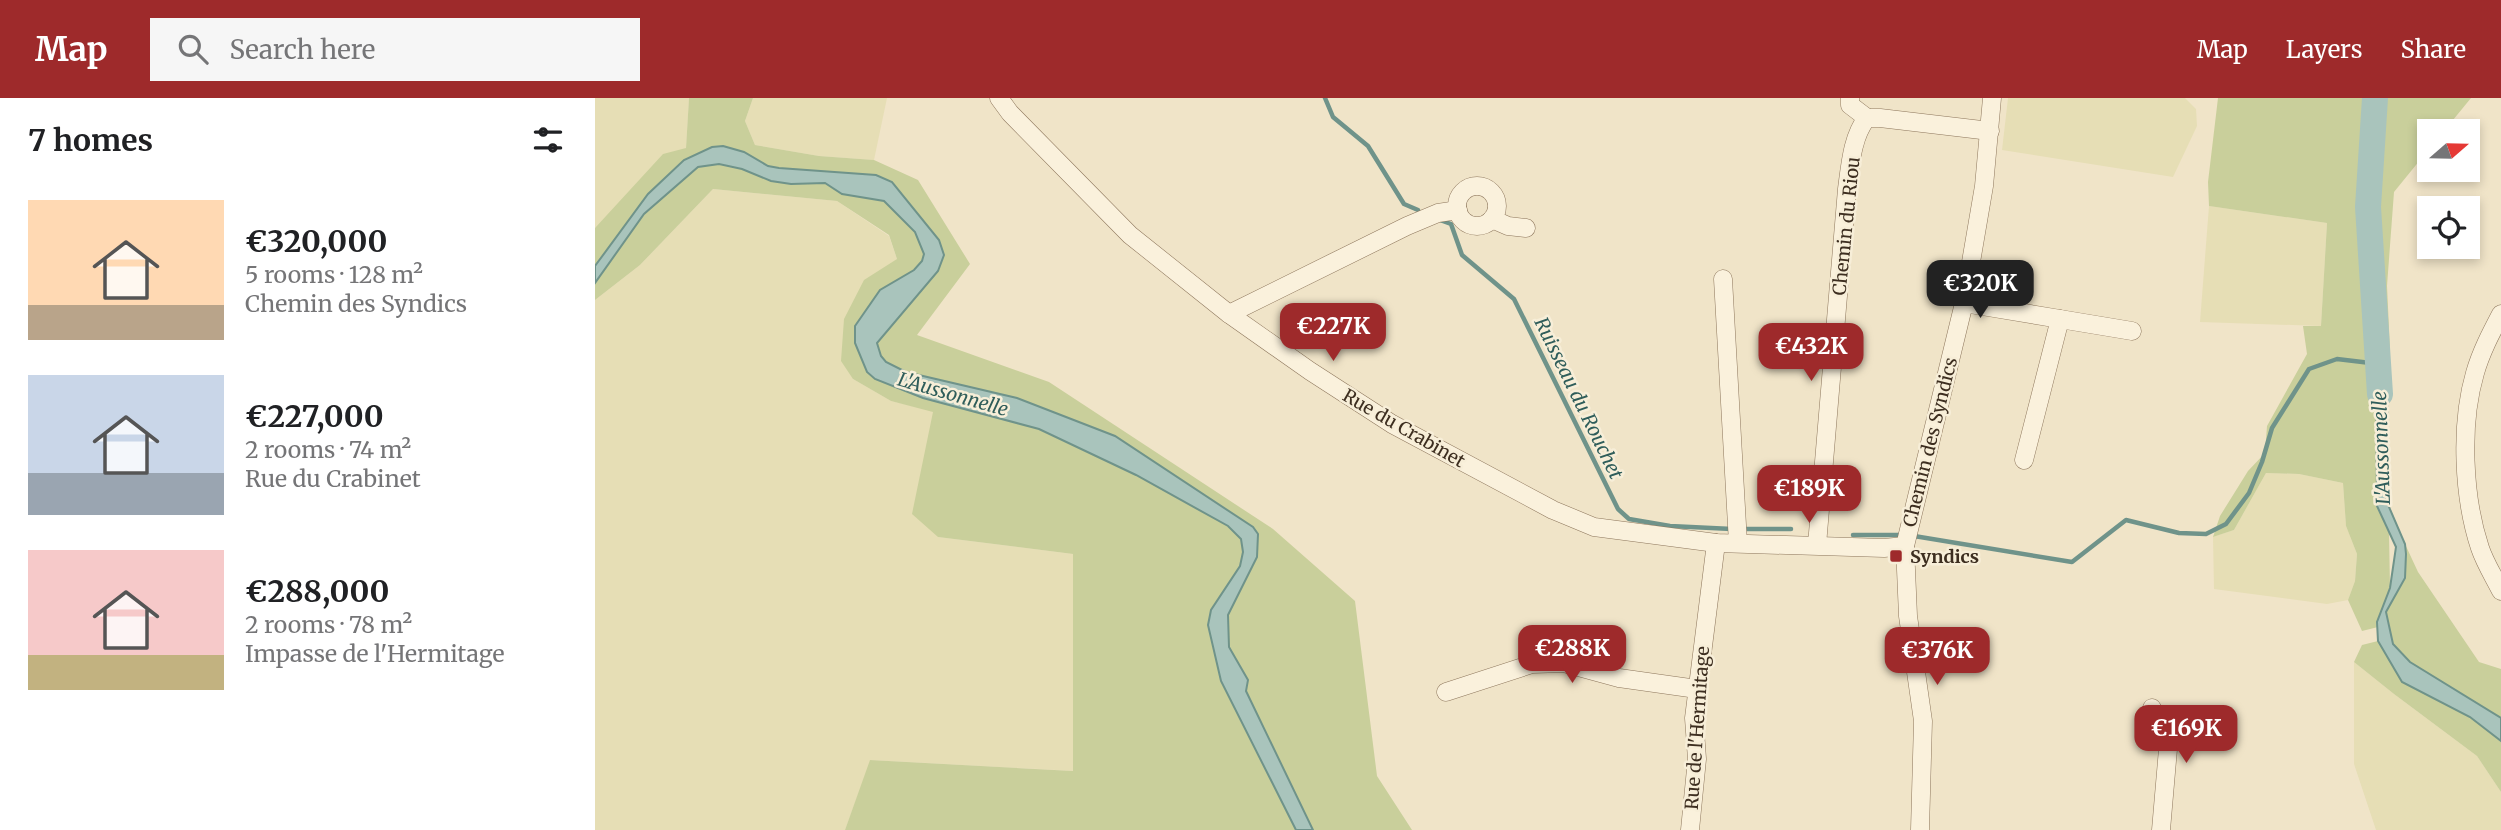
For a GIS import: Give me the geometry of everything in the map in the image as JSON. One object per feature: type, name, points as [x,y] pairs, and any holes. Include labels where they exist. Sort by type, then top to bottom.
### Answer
[{"type":"street","name":"Rue du Crabinet","points":[[999,98],[1010,113],[1130,235],[1229,314],[1392,424],[1553,510],[1594,527],[1716,543],[1884,548],[1906,539]]},
{"type":"street","points":[[1850,98],[1850,105],[1867,118],[1990,131]]},
{"type":"street","name":"Chemin des Syndics","points":[[1920,830],[1923,722],[1908,616],[1906,539],[1964,303],[1984,186],[1992,98]]},
{"type":"street","name":"Chemin du Riou","points":[[1817,545],[1847,189],[1851,159],[1867,118]]},
{"type":"street","points":[[1477,185],[1494,194],[1497,207],[1492,219],[1481,225],[1474,225],[1462,219],[1458,211],[1458,200],[1465,190],[1477,185]]},
{"type":"street","points":[[1229,314],[1407,226],[1438,213],[1458,211]]},
{"type":"street","points":[[1492,219],[1508,226],[1526,228]]},
{"type":"street","points":[[1723,279],[1738,543]]},
{"type":"street","points":[[1964,303],[2132,331]]},
{"type":"street","points":[[2501,314],[2474,376],[2466,448],[2467,489],[2472,520],[2480,551],[2501,591]]},
{"type":"street","points":[[2024,460],[2060,319]]},
{"type":"street","name":"Rue de l'Hermitage","points":[[1690,830],[1697,760],[1694,718],[1716,543]]},
{"type":"street","points":[[1446,692],[1532,664],[1564,663],[1619,678],[1697,689]]},
{"type":"street","points":[[2152,708],[2168,749],[2161,830]]},
{"type":"shaded area","points":[[595,98],[689,98],[686,148],[595,228]]},
{"type":"shaded area","points":[[753,98],[887,98],[874,160],[819,156],[755,145],[745,121]]},
{"type":"shaded area","points":[[2008,98],[2185,98],[2196,109],[2197,126],[2173,177],[2002,150]]},
{"type":"shaded area","points":[[713,189],[837,201],[889,236],[897,259],[853,379],[891,401],[933,411],[938,537],[1073,554],[1074,771],[871,760],[845,830],[595,830],[595,300],[640,265]]},
{"type":"shaded area","points":[[2209,206],[2327,223],[2321,326],[2200,322]]},
{"type":"shaded area","points":[[2266,473],[2299,474],[2343,483],[2346,526],[2357,554],[2355,581],[2348,600],[2327,604],[2214,589],[2213,537],[2234,530]]},
{"type":"shaded area","points":[[2354,662],[2477,756],[2501,792],[2501,830],[2376,830],[2354,764]]},
{"type":"green space","points":[[689,98],[753,98],[745,121],[755,145],[819,156],[874,160],[918,180],[970,264],[917,335],[1049,382],[1273,529],[1355,601],[1377,776],[1412,830],[1313,830],[1246,691],[1248,680],[1229,647],[1228,615],[1257,557],[1253,527],[1115,436],[1017,398],[906,372],[886,362],[923,398],[1039,429],[1136,475],[1228,526],[1241,539],[1243,552],[1240,566],[1211,610],[1208,625],[1221,681],[1296,830],[845,830],[870,760],[1073,771],[1073,554],[938,537],[912,514],[933,412],[891,401],[853,379],[841,361],[844,319],[864,280],[897,259],[889,235],[837,201],[713,189],[640,265],[595,300],[595,228],[663,154],[686,148]]},
{"type":"green space","points":[[2218,98],[2471,98],[2454,119],[2417,119],[2417,164],[2394,192],[2387,286],[2390,350],[2388,361],[2376,361],[2377,506],[2389,533],[2390,588],[2378,627],[2362,631],[2348,600],[2355,581],[2357,554],[2346,526],[2343,483],[2299,474],[2266,473],[2234,530],[2213,537],[2220,516],[2248,471],[2265,453],[2267,426],[2307,354],[2303,326],[2321,326],[2327,223],[2209,206],[2208,182]]},
{"type":"green space","points":[[2405,544],[2418,572],[2479,662],[2501,669],[2501,718],[2410,662],[2393,644],[2386,612],[2405,578]]},
{"type":"green space","points":[[2378,641],[2402,682],[2470,717],[2501,741],[2501,792],[2477,756],[2354,662],[2362,645]]},
{"type":"water","points":[[723,146],[744,152],[768,166],[876,175],[892,182],[939,240],[944,255],[938,271],[877,343],[886,362],[906,372],[1017,398],[1115,436],[1253,527],[1258,534],[1257,557],[1228,615],[1229,647],[1248,680],[1246,691],[1313,830],[1296,830],[1221,681],[1208,625],[1211,610],[1240,566],[1243,552],[1241,539],[1228,526],[1136,475],[1039,429],[923,398],[875,379],[867,372],[855,343],[855,326],[880,290],[914,270],[924,254],[915,232],[884,201],[842,194],[825,183],[791,184],[771,181],[742,169],[719,164],[698,167],[644,214],[595,283],[595,266],[648,194],[684,160],[712,147]]},
{"type":"water","points":[[2376,361],[2388,361],[2386,500],[2405,544],[2406,554],[2405,578],[2386,612],[2393,644],[2410,662],[2501,718],[2501,741],[2470,717],[2402,682],[2378,641],[2377,622],[2390,588],[2396,547],[2377,506]]},
{"type":"waterway","name":"Ruisseau du Rouchet","points":[[1325,98],[1333,117],[1368,146],[1404,204],[1418,210]]},
{"type":"waterway","name":"L'Aussonnelle","points":[[2375,98],[2368,207],[2380,394]]},
{"type":"waterway","name":"Ruisseau du Rouchet","points":[[1440,220],[1451,224],[1462,255],[1514,299],[1618,509],[1629,519],[1670,526],[1732,529]]},
{"type":"waterway","name":"Ruisseau du Rouchet","points":[[1914,536],[2072,562],[2126,520],[2179,533],[2206,534],[2226,524],[2249,493],[2272,428],[2309,369],[2337,359],[2379,364]]},
{"type":"waterway","name":"Ruisseau du Rouchet","points":[[1743,529],[1791,529]]},
{"type":"waterway","name":"Ruisseau du Rouchet","points":[[1853,535],[1901,535]]},
{"type":"place","name":"Syndics","points":[[1896,556]]}]
